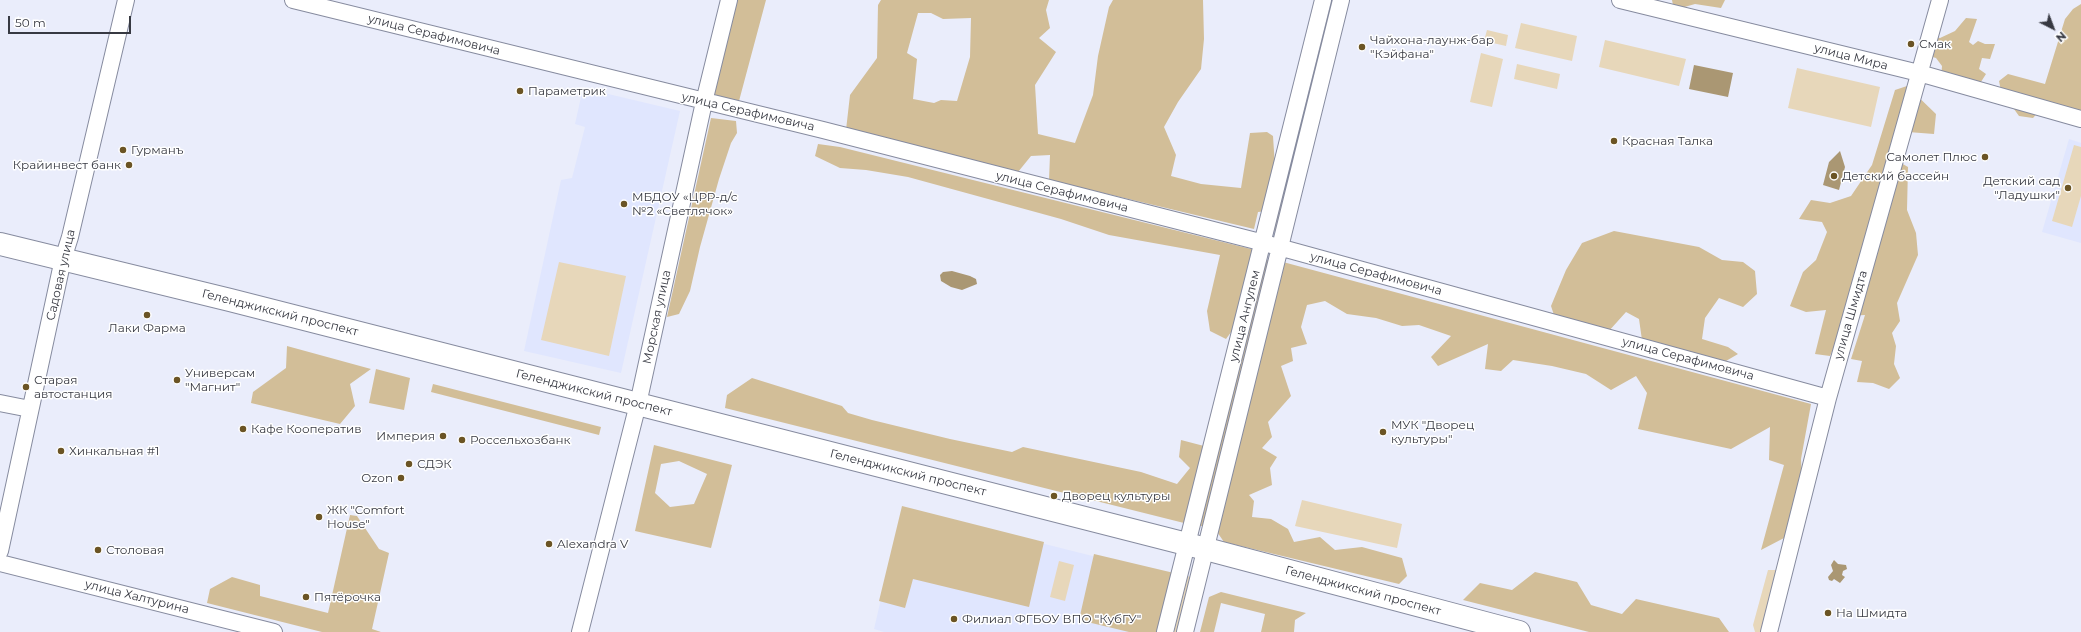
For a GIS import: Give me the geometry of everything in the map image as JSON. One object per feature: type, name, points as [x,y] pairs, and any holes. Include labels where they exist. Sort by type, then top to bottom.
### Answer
[{"type":"main road","name":"Геленджикский проспект","points":[[0,244],[638,404],[1197,547],[1519,632]]},
{"type":"street","name":"Садовая улица","points":[[0,551],[63,259],[126,0]]},
{"type":"street","name":"улица Серафимовича","points":[[292,0],[823,130],[1264,243],[1828,398]]},
{"type":"street","name":"Морская улица","points":[[580,632],[638,404],[704,102],[729,0]]},
{"type":"street","name":"улица Ангулем","points":[[1184,632],[1197,547],[1264,243],[1323,0]]},
{"type":"street","name":"улица Ангулем","points":[[1165,632],[1197,547],[1279,248],[1341,0]]},
{"type":"street","name":"улица Мира","points":[[1620,0],[1919,73],[2081,119]]},
{"type":"street","name":"улица Шмидта","points":[[1769,632],[1828,398],[1940,0]]},
{"type":"street","points":[[0,403],[30,409]]},
{"type":"street","name":"улица Халтурина","points":[[0,562],[274,632]]},
{"type":"shaded area","points":[[735,0],[766,0],[739,101],[713,98]]},
{"type":"shaded area","points":[[881,0],[1049,0],[1046,10],[1050,28],[1039,38],[1056,52],[1035,85],[1038,134],[1075,143],[1093,95],[1098,56],[1109,7],[1113,0],[1203,0],[1204,39],[1201,69],[1178,102],[1164,127],[1176,155],[1171,176],[1201,184],[1241,188],[1250,133],[1267,132],[1273,136],[1275,167],[1267,211],[1258,212],[1254,229],[1049,180],[1050,155],[1031,156],[1018,172],[846,130],[850,95],[877,58],[878,5]],"holes":[[[918,13],[931,13],[943,19],[971,18],[970,57],[957,101],[941,100],[934,103],[913,99],[917,59],[907,53]]]},
{"type":"shaded area","points":[[1326,0],[1339,0],[1280,233],[1270,230]]},
{"type":"shaded area","points":[[1672,0],[1725,0],[1721,8],[1695,4],[1674,10]]},
{"type":"shaded area","points":[[2081,4],[2081,117],[2042,108],[2033,118],[2019,116],[2001,91],[1999,81],[2008,74],[2045,84],[2065,19],[2073,9]]},
{"type":"shaded area","points":[[1966,18],[1977,19],[1969,42],[1973,45],[1978,41],[1985,44],[1995,44],[1990,59],[1982,58],[1979,69],[1986,74],[1979,85],[1941,78],[1942,66],[1936,58],[1926,55],[1932,36],[1940,38],[1955,31]]},
{"type":"shaded area","points":[[1521,23],[1577,36],[1572,61],[1515,48]]},
{"type":"shaded area","points":[[1487,30],[1508,35],[1506,46],[1484,41]]},
{"type":"shaded area","points":[[1605,40],[1686,59],[1679,86],[1599,67]]},
{"type":"shaded area","points":[[1481,53],[1503,59],[1492,107],[1470,102]]},
{"type":"shaded area","points":[[1517,64],[1560,74],[1557,89],[1514,79]]},
{"type":"shaded area","points":[[1694,65],[1733,73],[1728,97],[1689,89]]},
{"type":"shaded area","points":[[1797,68],[1880,87],[1871,127],[1788,108]]},
{"type":"shaded area","points":[[1907,86],[1936,114],[1934,134],[1908,132],[1901,163],[1908,167],[1907,210],[1916,233],[1918,255],[1897,303],[1900,321],[1892,333],[1896,346],[1894,364],[1900,378],[1889,389],[1873,383],[1857,382],[1862,361],[1851,359],[1865,315],[1847,316],[1830,356],[1815,354],[1826,310],[1806,312],[1790,306],[1803,272],[1816,260],[1827,232],[1822,222],[1799,219],[1811,200],[1830,203],[1851,196],[1872,165],[1895,90]]},
{"type":"shaded area","points":[[583,88],[680,111],[621,373],[524,351],[561,180],[572,178],[585,127],[575,124]]},
{"type":"shaded area","points":[[711,118],[736,121],[737,133],[731,143],[719,179],[700,247],[690,291],[679,314],[667,317]]},
{"type":"shaded area","name":"Детский сад \"Ладушки\"","points":[[2069,139],[2081,143],[2081,243],[2042,232]]},
{"type":"shaded area","points":[[818,144],[840,147],[1255,250],[1237,324],[1226,339],[1210,331],[1207,311],[1220,255],[1109,235],[1061,219],[908,177],[866,170],[840,168],[815,156]]},
{"type":"shaded area","points":[[2074,145],[2081,147],[2081,196],[2072,227],[2052,221]]},
{"type":"shaded area","name":"Детский бассейн","points":[[1840,151],[1845,167],[1839,190],[1823,185],[1829,162]]},
{"type":"shaded area","points":[[1614,231],[1699,247],[1722,260],[1743,262],[1755,271],[1757,294],[1743,307],[1719,298],[1705,318],[1702,339],[1728,347],[1738,354],[1726,361],[1690,356],[1642,340],[1639,319],[1626,312],[1608,332],[1555,318],[1551,306],[1566,270],[1582,243]]},
{"type":"shaded area","points":[[1264,259],[1271,261],[1206,527],[1197,525]]},
{"type":"shaded area","points":[[559,262],[626,276],[609,356],[541,340]]},
{"type":"shaded area","points":[[1283,262],[1811,404],[1801,459],[1802,480],[1784,538],[1761,550],[1784,465],[1769,460],[1770,427],[1731,449],[1638,429],[1647,393],[1636,376],[1611,390],[1586,374],[1552,366],[1513,360],[1501,371],[1485,369],[1488,344],[1438,366],[1431,357],[1451,336],[1419,325],[1402,326],[1376,318],[1347,314],[1325,301],[1307,305],[1301,327],[1307,344],[1291,348],[1293,361],[1281,366],[1291,396],[1268,422],[1272,437],[1262,448],[1277,457],[1270,468],[1272,485],[1249,495],[1254,501],[1252,517],[1271,519],[1288,529],[1294,542],[1320,537],[1335,550],[1362,547],[1402,558],[1407,576],[1399,584],[1224,542],[1215,529]]},
{"type":"shaded area","points":[[952,271],[976,279],[977,284],[962,290],[951,287],[941,281],[940,275],[943,272]]},
{"type":"shaded area","points":[[287,346],[371,369],[350,384],[355,406],[340,424],[251,403],[253,392],[286,368]]},
{"type":"shaded area","points":[[376,369],[410,378],[404,410],[369,403]]},
{"type":"shaded area","points":[[752,378],[842,406],[848,413],[872,420],[1012,452],[1023,447],[1141,472],[1177,484],[1190,468],[1179,457],[1181,440],[1204,446],[1184,523],[725,408],[727,395]]},
{"type":"shaded area","points":[[433,384],[601,427],[599,435],[431,392]]},
{"type":"shaded area","points":[[654,445],[732,465],[711,548],[635,531]],"holes":[[[679,461],[707,474],[694,504],[670,507],[655,493],[661,464]]]},
{"type":"shaded area","points":[[1302,500],[1402,524],[1397,548],[1295,526]]},
{"type":"shaded area","points":[[902,506],[1044,542],[1029,607],[913,579],[905,608],[879,601]]},
{"type":"shaded area","points":[[902,508],[1156,572],[1142,632],[884,632],[874,629]]},
{"type":"shaded area","points":[[350,515],[357,516],[379,549],[389,553],[372,629],[381,632],[322,632],[207,603],[210,589],[232,577],[260,585],[260,596],[328,613]]},
{"type":"shaded area","points":[[1094,554],[1174,573],[1160,632],[1129,632],[1079,620]]},
{"type":"shaded area","points":[[1834,560],[1838,564],[1846,565],[1847,569],[1843,571],[1842,575],[1845,577],[1840,583],[1834,579],[1832,581],[1829,580],[1828,577],[1833,571],[1831,565]]},
{"type":"shaded area","points":[[1059,561],[1074,565],[1065,601],[1050,597]]},
{"type":"shaded area","points":[[1768,570],[1776,570],[1761,632],[1755,632],[1753,625]]},
{"type":"shaded area","points":[[1535,572],[1577,582],[1591,605],[1622,614],[1636,599],[1719,618],[1729,632],[1589,632],[1463,600],[1480,583],[1512,590]]},
{"type":"shaded area","points":[[1183,575],[1195,578],[1182,632],[1169,632]]},
{"type":"shaded area","points":[[1221,592],[1306,613],[1295,620],[1294,632],[1261,632],[1265,614],[1221,603],[1214,632],[1200,632],[1209,597]]},
{"type":"place","name":"Смак","points":[[1911,44]]},
{"type":"place","name":"Чайхона-лаунж-бар \"Кэйфана\"","points":[[1362,47]]},
{"type":"place","name":"Параметрик","points":[[520,91]]},
{"type":"place","name":"Красная Талка","points":[[1614,141]]},
{"type":"place","name":"Гурманъ","points":[[123,150]]},
{"type":"place","name":"Самолет Плюс","points":[[1985,157]]},
{"type":"place","name":"Крайинвест банк","points":[[129,165]]},
{"type":"place","name":"Детский бассейн","points":[[1834,176]]},
{"type":"place","name":"Детский сад \"Ладушки\"","points":[[2068,188]]},
{"type":"place","name":"МБДОУ «ЦРР-д/с №2 «Светлячок»","points":[[624,204]]},
{"type":"place","name":"Лаки Фарма","points":[[147,315]]},
{"type":"place","name":"Универсам \"Магнит\"","points":[[177,380]]},
{"type":"place","name":"Старая автостанция","points":[[26,387]]},
{"type":"place","name":"Кафе Кооператив","points":[[243,429]]},
{"type":"place","name":"МУК \"Дворец культуры\"","points":[[1383,432]]},
{"type":"place","name":"Империя","points":[[443,436]]},
{"type":"place","name":"Россельхозбанк","points":[[462,440]]},
{"type":"place","name":"Хинкальная #1","points":[[61,451]]},
{"type":"place","name":"СДЭК","points":[[409,464]]},
{"type":"place","name":"Ozon","points":[[401,478]]},
{"type":"place","name":"Дворец культуры","points":[[1054,496]]},
{"type":"place","name":"ЖК \"Comfort House\"","points":[[319,517]]},
{"type":"place","name":"Alexandra V","points":[[549,544]]},
{"type":"place","name":"Столовая","points":[[98,550]]},
{"type":"place","name":"Пятёрочка","points":[[306,597]]},
{"type":"place","name":"На Шмидта","points":[[1828,613]]},
{"type":"place","name":"Филиал ФГБОУ ВПО \"КубГУ\"","points":[[954,619]]}]
